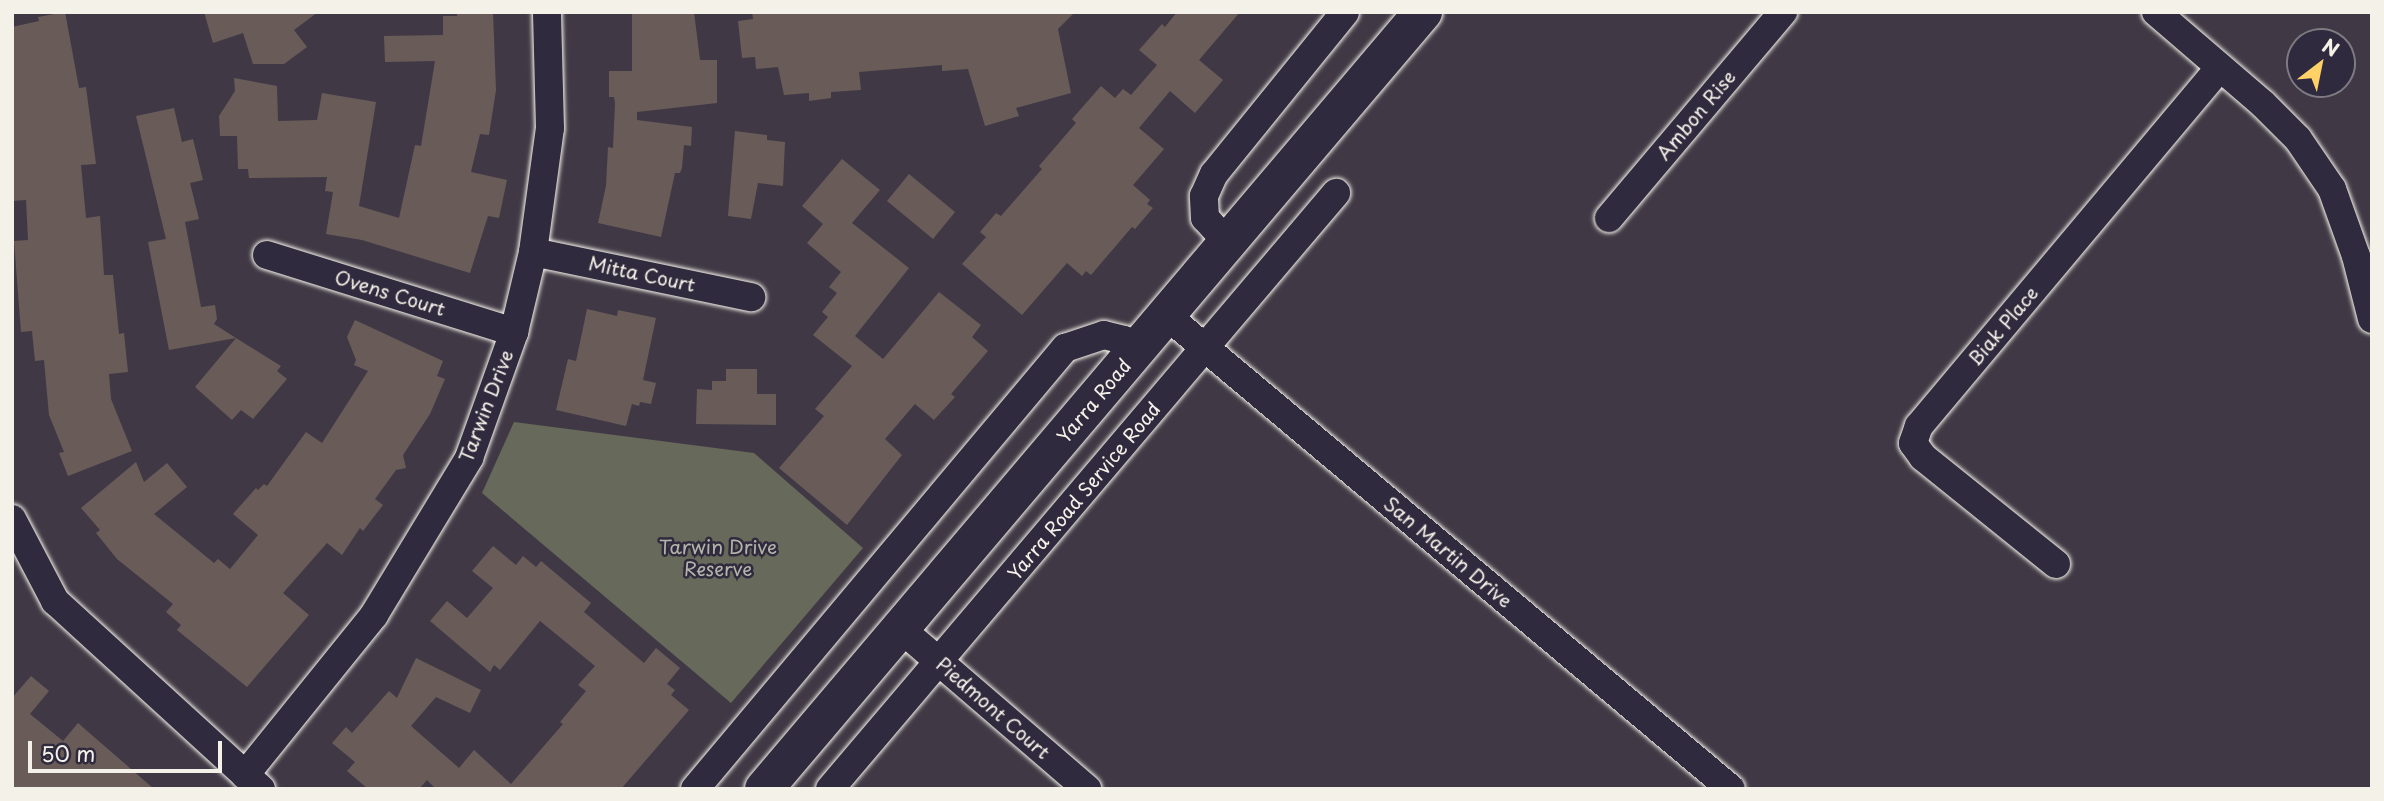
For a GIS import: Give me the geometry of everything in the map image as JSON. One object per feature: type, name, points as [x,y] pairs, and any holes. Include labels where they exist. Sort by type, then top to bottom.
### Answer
[{"type":"main road","name":"Yarra Road","points":[[764,789],[1139,348],[1226,241],[1423,12]]},
{"type":"street","name":"Tarwin Drive","points":[[253,782],[374,615],[469,458],[514,331],[533,252],[550,128],[547,12]]},
{"type":"street","points":[[1226,241],[1205,218],[1205,196],[1214,174],[1345,12]]},
{"type":"street","name":"Ambon Rise","points":[[1609,218],[1783,12]]},
{"type":"street","points":[[2156,12],[2298,139],[2332,190],[2356,256],[2372,319]]},
{"type":"street","name":"Biak Place","points":[[2056,564],[1923,457],[1913,443],[1919,426],[2220,67]]},
{"type":"street","name":"Yarra Road Service Road","points":[[830,789],[940,663],[1336,193]]},
{"type":"street","name":"Mitta Court","points":[[533,252],[751,297]]},
{"type":"street","name":"Ovens Court","points":[[267,255],[514,331]]},
{"type":"street","name":"San Martin Drive","points":[[1166,315],[1731,789]]},
{"type":"street","points":[[695,789],[1065,348],[1104,335],[1124,340],[1139,348]]},
{"type":"street","points":[[12,519],[55,601],[253,782]]},
{"type":"street","name":"Piedmont Court","points":[[900,628],[1087,789]]},
{"type":"green space","name":"Tarwin Drive Reserve","points":[[514,422],[754,453],[863,548],[731,703],[482,493]]},
{"type":"building","points":[[65,12],[79,88],[86,87],[96,164],[81,165],[86,218],[100,216],[104,275],[113,275],[119,334],[124,333],[128,372],[109,374],[111,399],[132,451],[68,476],[59,453],[64,452],[49,415],[44,360],[35,361],[32,331],[21,332],[14,241],[28,240],[26,200],[12,201],[12,27],[39,21],[38,17]]},
{"type":"building","points":[[204,12],[318,12],[294,30],[307,47],[284,64],[253,64],[243,33],[213,43]]},
{"type":"building","points":[[457,12],[493,12],[496,90],[489,135],[480,134],[471,172],[507,180],[499,218],[488,216],[470,273],[362,240],[326,234],[333,192],[325,191],[327,177],[249,178],[248,169],[238,169],[237,136],[220,136],[219,116],[235,91],[234,78],[277,86],[278,121],[317,120],[322,93],[376,102],[359,206],[399,218],[415,145],[421,146],[435,61],[385,62],[384,36],[443,35],[443,16],[457,16]]},
{"type":"building","points":[[632,12],[694,12],[700,60],[717,60],[717,103],[637,112],[637,120],[692,127],[691,146],[684,145],[682,168],[680,173],[675,173],[661,237],[598,223],[606,186],[608,147],[613,148],[615,103],[614,97],[609,97],[609,71],[632,71]]},
{"type":"building","points":[[752,12],[1075,12],[1058,29],[1071,93],[1016,108],[1019,116],[985,126],[968,69],[942,71],[942,65],[859,72],[861,90],[831,92],[831,98],[809,101],[809,93],[784,95],[778,67],[756,69],[755,57],[742,58],[738,21],[753,19]]},
{"type":"building","points":[[1177,12],[1240,12],[1199,60],[1223,80],[1195,113],[1170,91],[1139,128],[1164,149],[1133,185],[1150,200],[1147,204],[1153,208],[1135,229],[1132,227],[1091,275],[1086,271],[1082,276],[1067,263],[1022,315],[962,264],[986,237],[980,232],[996,213],[1001,216],[1042,169],[1039,166],[1076,123],[1072,119],[1101,86],[1115,98],[1123,89],[1131,95],[1157,65],[1139,50],[1162,24],[1165,27]]},
{"type":"building","points":[[174,108],[182,142],[193,139],[203,180],[190,183],[199,219],[185,222],[201,307],[215,305],[217,319],[214,324],[236,338],[169,350],[148,242],[166,239],[136,116]]},
{"type":"building","points":[[735,131],[767,135],[767,140],[785,142],[783,186],[758,183],[751,219],[728,216]]},
{"type":"building","points":[[842,159],[880,190],[852,223],[909,268],[855,336],[883,359],[939,292],[981,325],[972,337],[988,351],[951,394],[955,397],[934,420],[915,404],[885,439],[902,455],[847,525],[779,468],[824,416],[815,409],[852,366],[813,335],[828,317],[822,312],[837,293],[829,287],[841,272],[807,243],[823,224],[802,206]]},
{"type":"building","points":[[909,174],[955,212],[933,239],[887,201]]},
{"type":"building","points":[[587,309],[617,316],[618,310],[656,318],[643,380],[656,383],[651,404],[632,404],[626,426],[556,410],[568,359],[576,361]]},
{"type":"building","points":[[355,320],[443,361],[437,376],[445,379],[430,414],[403,455],[406,468],[396,470],[375,499],[383,505],[363,531],[360,528],[342,555],[327,543],[283,593],[309,615],[247,687],[177,630],[181,625],[166,612],[173,604],[117,559],[96,533],[100,530],[81,508],[136,462],[144,482],[167,463],[187,487],[154,514],[214,563],[218,559],[230,569],[258,535],[233,514],[256,488],[258,490],[264,484],[267,486],[306,432],[322,443],[368,371],[354,365],[356,360],[347,337]]},
{"type":"building","points":[[236,338],[281,366],[277,371],[287,379],[253,419],[241,410],[232,420],[195,387]]},
{"type":"building","points":[[726,369],[757,369],[757,394],[776,394],[776,425],[696,424],[697,389],[712,390],[712,381],[726,381]]},
{"type":"building","points":[[493,546],[516,565],[523,556],[536,567],[541,561],[591,603],[584,612],[644,663],[656,648],[680,668],[667,684],[675,690],[671,695],[689,710],[621,789],[436,789],[427,780],[419,789],[368,789],[347,771],[355,762],[332,743],[346,727],[352,733],[389,691],[397,698],[416,658],[481,690],[470,713],[436,697],[411,726],[459,768],[474,750],[511,784],[563,724],[560,722],[586,691],[578,685],[595,666],[540,621],[500,670],[494,665],[490,672],[430,621],[447,601],[467,618],[493,588],[472,571]]},
{"type":"building","points":[[31,676],[49,691],[30,714],[63,741],[78,723],[154,789],[12,789],[12,698]]}]
